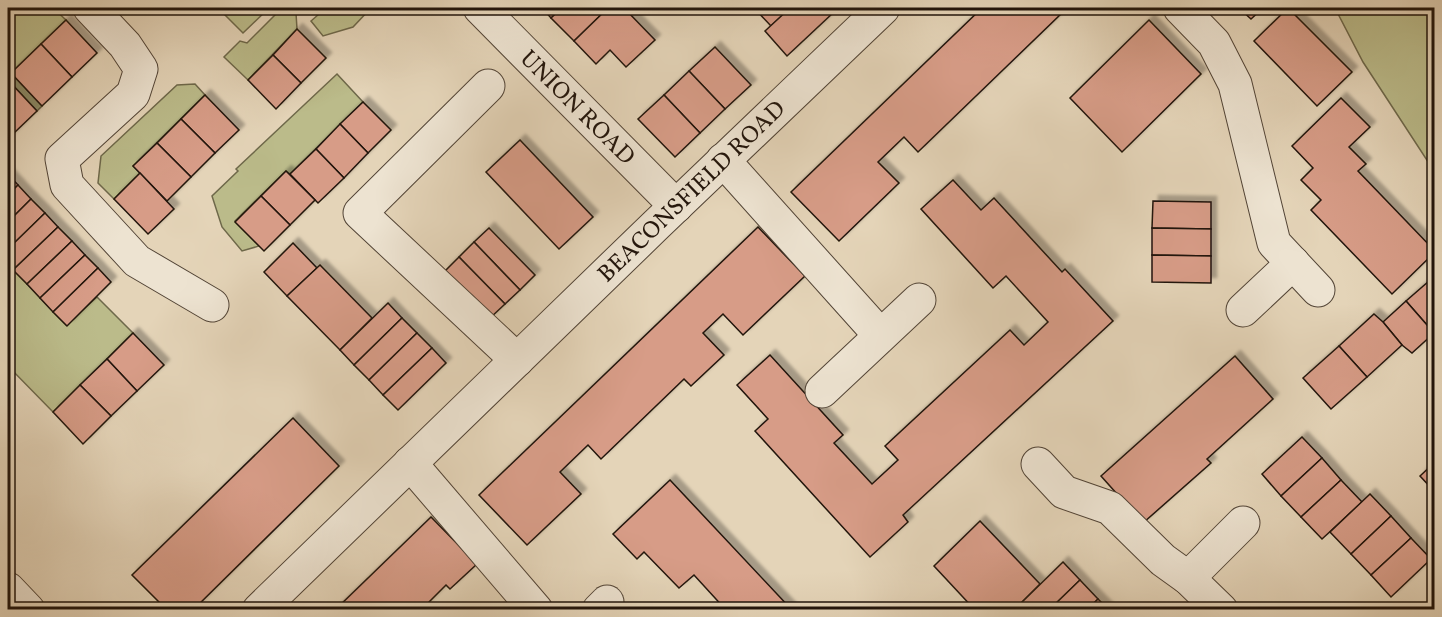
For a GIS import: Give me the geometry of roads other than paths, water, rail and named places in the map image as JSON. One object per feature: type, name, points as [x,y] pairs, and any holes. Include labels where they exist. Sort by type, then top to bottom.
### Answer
[{"type":"street","points":[[90,8],[125,45],[141,69],[133,94],[62,159],[68,185],[137,261],[212,304]]},
{"type":"street","name":"UNION ROAD","points":[[480,8],[676,206]]},
{"type":"street","points":[[1180,8],[1214,43],[1235,84],[1274,243],[1318,290]]},
{"type":"street","name":"BEACONSFIELD ROAD","points":[[260,609],[723,160],[868,13]]},
{"type":"street","points":[[488,86],[360,213],[517,360]]},
{"type":"street","points":[[723,160],[880,335]]},
{"type":"street","points":[[1243,310],[1293,263]]},
{"type":"street","points":[[822,391],[919,300]]},
{"type":"street","points":[[410,464],[536,609]]},
{"type":"street","points":[[1038,464],[1064,492],[1110,508],[1162,560],[1188,578],[1221,609]]},
{"type":"street","points":[[1188,578],[1243,523]]},
{"type":"street","points":[[8,589],[28,609]]}]
